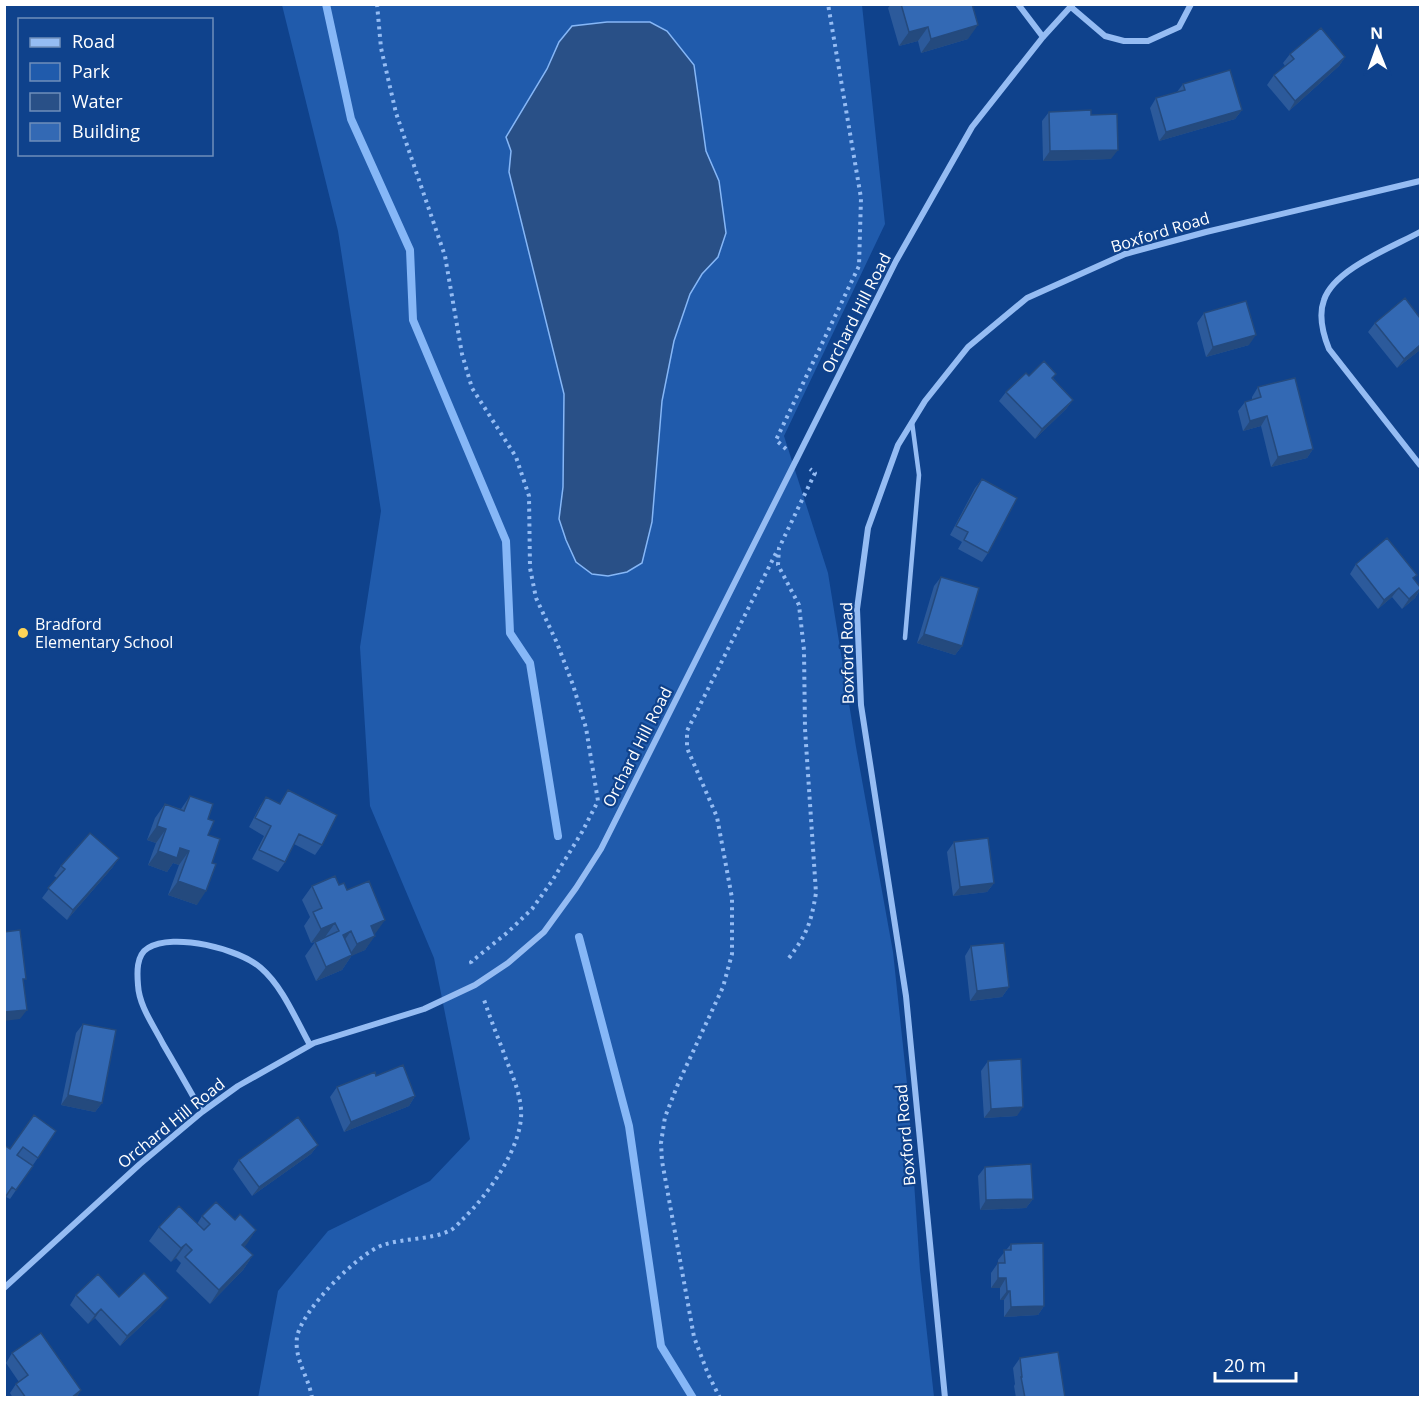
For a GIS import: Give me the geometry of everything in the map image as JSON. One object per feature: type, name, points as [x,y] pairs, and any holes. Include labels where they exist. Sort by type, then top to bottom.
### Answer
[{"type":"street","points":[[1018,4],[1042,37]]},
{"type":"street","points":[[1072,6],[1105,36],[1125,41],[1148,41],[1179,27],[1191,4]]},
{"type":"street","name":"Orchard Hill Road","points":[[4,1288],[140,1164],[202,1112],[238,1086],[310,1045],[424,1009],[475,985],[508,963],[544,932],[601,849],[896,261],[972,127],[1042,37],[1072,6]]},
{"type":"street","name":"Boxford Road","points":[[945,1398],[906,996],[861,705],[858,609],[868,528],[898,445],[925,401],[968,347],[1027,298],[1125,254],[1206,232],[1420,181]]},
{"type":"street","points":[[1420,232],[1337,279],[1324,299],[1322,312],[1323,333],[1329,350],[1420,465]]},
{"type":"street","points":[[202,1112],[147,1014],[138,988],[138,962],[147,948],[167,942],[200,944],[236,952],[261,967],[276,983],[310,1045]]},
{"type":"lane","points":[[905,638],[919,475],[912,422]]},
{"type":"path","points":[[377,4],[381,48],[396,113],[445,256],[462,354],[472,388],[516,457],[529,496],[530,568],[536,598],[573,685],[586,728],[598,801],[582,832],[532,909],[471,962],[475,973]]},
{"type":"path","points":[[792,453],[776,440],[859,266],[861,198],[828,4]]},
{"type":"path","points":[[720,1398],[694,1337],[662,1161],[661,1143],[665,1117],[723,987],[732,954],[732,898],[717,817],[687,748],[687,730],[815,473],[807,466]]},
{"type":"path","points":[[779,548],[778,565],[799,605],[804,650],[805,729],[816,893],[812,919],[804,937],[789,958]]},
{"type":"path","points":[[312,1398],[310,1385],[304,1377],[298,1355],[297,1336],[306,1317],[318,1301],[336,1279],[382,1245],[450,1231],[486,1194],[501,1172],[515,1142],[522,1111],[517,1085],[483,995]]},
{"type":"green space","points":[[282,5],[862,5],[885,224],[784,436],[828,573],[856,747],[893,952],[908,1093],[920,1270],[934,1397],[258,1398],[278,1291],[328,1231],[430,1181],[470,1139],[434,958],[370,806],[360,647],[381,511],[338,231]]},
{"type":"water","points":[[607,22],[650,22],[667,31],[694,65],[706,151],[719,181],[726,233],[718,257],[702,274],[690,294],[674,341],[662,401],[652,522],[642,563],[627,572],[608,576],[592,574],[576,562],[559,519],[563,487],[564,394],[509,172],[511,151],[506,137],[547,69],[559,42],[572,26]]},
{"type":"building","points":[[901,4],[972,4],[978,25],[931,39],[928,27],[909,32]]},
{"type":"building","points":[[1321,28],[1345,57],[1295,101],[1274,75],[1294,59],[1290,54]]},
{"type":"building","points":[[1230,70],[1242,110],[1166,132],[1156,98],[1185,90],[1183,84]]},
{"type":"building","points":[[1091,110],[1091,115],[1117,114],[1118,150],[1050,151],[1049,112]]},
{"type":"building","points":[[1405,298],[1420,318],[1420,345],[1404,359],[1375,323]]},
{"type":"building","points":[[1246,301],[1256,335],[1213,347],[1204,313]]},
{"type":"building","points":[[1044,361],[1056,374],[1052,378],[1073,400],[1042,429],[1006,392],[1026,373],[1029,376]]},
{"type":"building","points":[[1295,378],[1313,449],[1278,457],[1267,416],[1250,421],[1245,402],[1261,397],[1258,387]]},
{"type":"building","points":[[982,479],[1017,498],[988,553],[964,540],[968,532],[956,526]]},
{"type":"building","points":[[1387,538],[1417,575],[1413,578],[1420,589],[1409,599],[1399,588],[1384,600],[1356,564]]},
{"type":"building","points":[[941,577],[979,588],[962,646],[924,634]]},
{"type":"building","points":[[288,790],[337,815],[322,845],[299,834],[285,862],[259,850],[271,826],[255,818],[266,797],[280,804]]},
{"type":"building","points":[[190,796],[213,804],[208,819],[214,821],[208,835],[220,839],[212,863],[216,864],[206,891],[178,881],[189,851],[180,848],[177,858],[158,851],[166,829],[157,826],[165,804],[184,811]]},
{"type":"building","points":[[90,833],[119,858],[73,910],[48,888],[65,869],[61,866]]},
{"type":"building","points":[[988,838],[994,883],[960,887],[954,842]]},
{"type":"building","points":[[335,876],[339,885],[344,883],[347,890],[369,881],[385,920],[371,926],[375,936],[357,944],[351,931],[343,935],[352,955],[326,967],[315,942],[339,931],[335,923],[321,929],[313,912],[322,908],[312,886]]},
{"type":"building","points":[[20,930],[27,1010],[4,1012],[4,932]]},
{"type":"building","points":[[1004,943],[1009,987],[977,991],[971,946]]},
{"type":"building","points":[[83,1024],[116,1030],[102,1103],[68,1095]]},
{"type":"building","points":[[1021,1059],[1023,1107],[991,1109],[988,1061]]},
{"type":"building","points":[[403,1065],[415,1096],[351,1122],[337,1087],[375,1072],[376,1076]]},
{"type":"building","points":[[34,1115],[56,1131],[38,1158],[23,1147],[17,1155],[33,1166],[16,1190],[12,1187],[4,1199],[4,1145],[10,1149]]},
{"type":"building","points":[[298,1117],[318,1145],[259,1187],[239,1160]]},
{"type":"building","points":[[1031,1164],[1033,1199],[986,1200],[985,1167]]},
{"type":"building","points":[[216,1202],[235,1220],[240,1214],[256,1230],[242,1245],[253,1255],[219,1290],[185,1257],[192,1250],[186,1244],[181,1248],[159,1227],[179,1206],[204,1230],[210,1224],[202,1216]]},
{"type":"building","points":[[1043,1243],[1044,1306],[1011,1307],[1006,1278],[998,1278],[998,1263],[1005,1263],[1004,1250],[1011,1250],[1011,1244]]},
{"type":"building","points":[[144,1273],[168,1298],[127,1336],[101,1309],[95,1315],[76,1295],[98,1274],[119,1297]]},
{"type":"building","points":[[41,1333],[81,1390],[71,1398],[26,1398],[16,1384],[28,1375],[12,1353]]},
{"type":"building","points":[[1058,1352],[1065,1398],[1025,1398],[1020,1358]]},
{"type":"waterway","points":[[326,4],[351,119],[410,250],[413,320],[506,541],[510,633],[530,663],[558,836]]},
{"type":"waterway","points":[[579,937],[629,1126],[661,1346],[693,1398]]},
{"type":"place","name":"Bradford Elementary School","points":[[23,633]]}]
